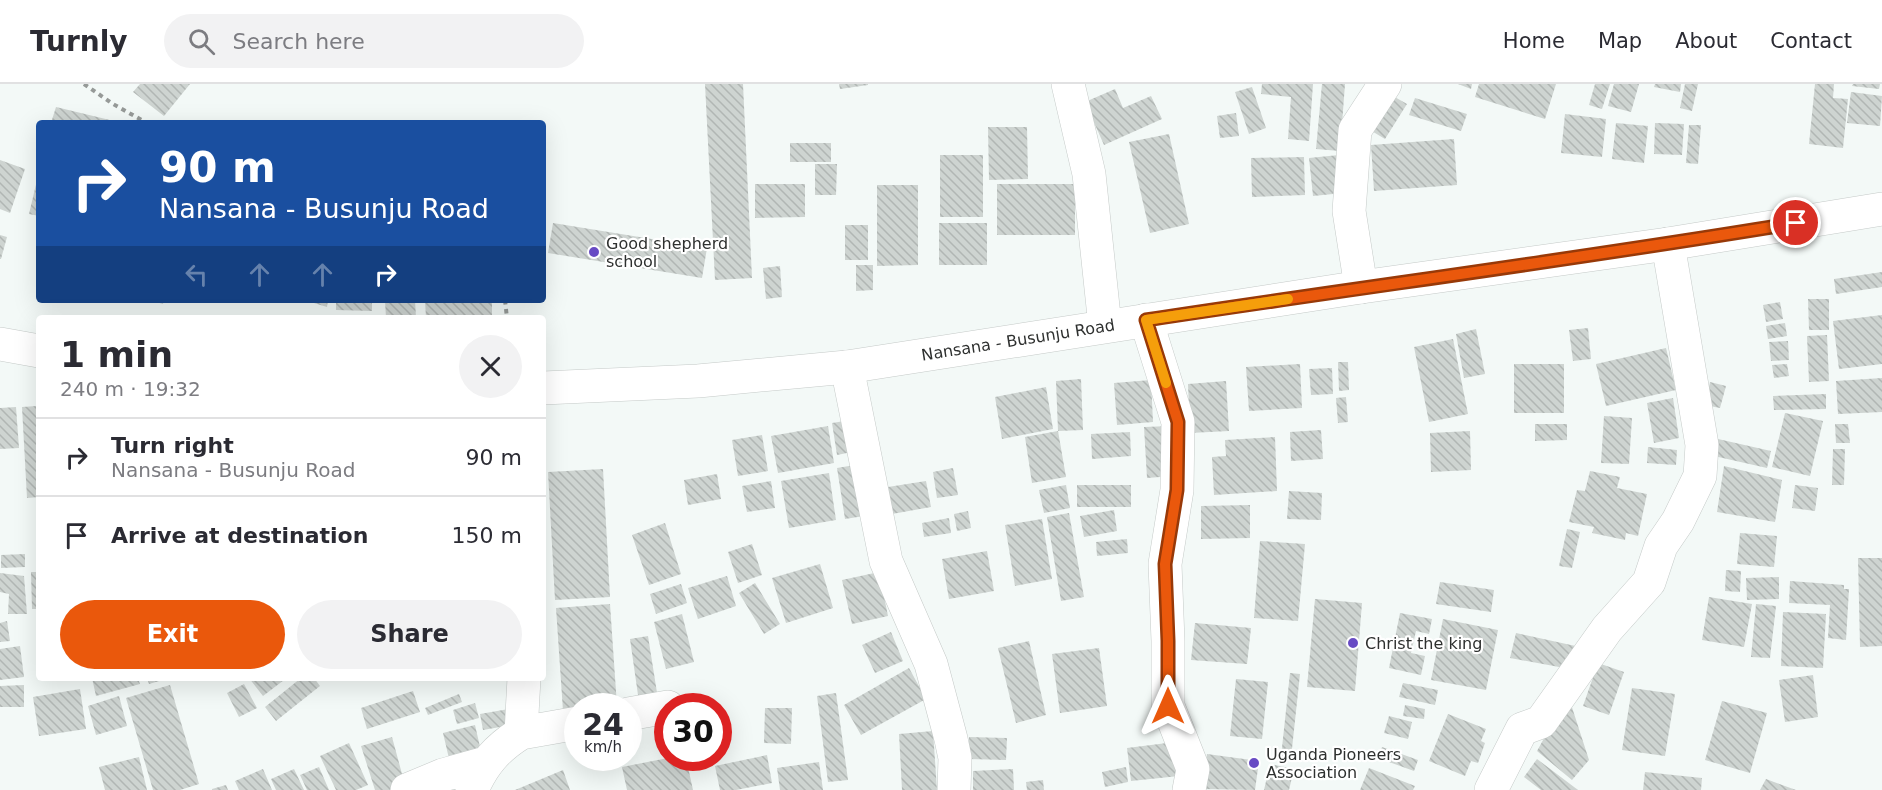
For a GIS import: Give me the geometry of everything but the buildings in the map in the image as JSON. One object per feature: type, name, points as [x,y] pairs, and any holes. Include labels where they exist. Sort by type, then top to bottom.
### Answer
[{"type":"street","points":[[1068,84],[1089,174],[1105,326]]},
{"type":"street","points":[[1361,287],[1349,211],[1355,130],[1385,84]]},
{"type":"street","name":"Nansana - Busunju Road","points":[[546,388],[698,381],[847,367],[1361,287],[1668,244],[1882,209]]},
{"type":"street","points":[[1491,790],[1522,729],[1541,722],[1607,629],[1649,582],[1661,546],[1678,521],[1700,476],[1702,445],[1668,244]]},
{"type":"street","points":[[1146,320],[1178,422],[1177,490],[1165,564],[1168,706],[1193,769],[1189,790]]},
{"type":"street","points":[[0,344],[36,350]]},
{"type":"street","points":[[847,367],[886,561],[930,664],[955,758],[954,790]]},
{"type":"street","points":[[521,733],[524,681]]},
{"type":"street","points":[[407,790],[443,775],[479,777],[501,745],[521,733],[564,725]]},
{"type":"path","points":[[84,84],[142,120]]},
{"type":"slow traffic","points":[[1166,383],[1146,320],[1288,299]]},
{"type":"place","name":"Good shepherd school","points":[[594,252]]},
{"type":"place","name":"Christ the king","points":[[1353,643]]},
{"type":"place","name":"Uganda Pioneers Association","points":[[1254,763]]},
{"type":"route","points":[[1168,706],[1165,564],[1177,490],[1178,422],[1146,320],[1668,244],[1796,223]]}]
